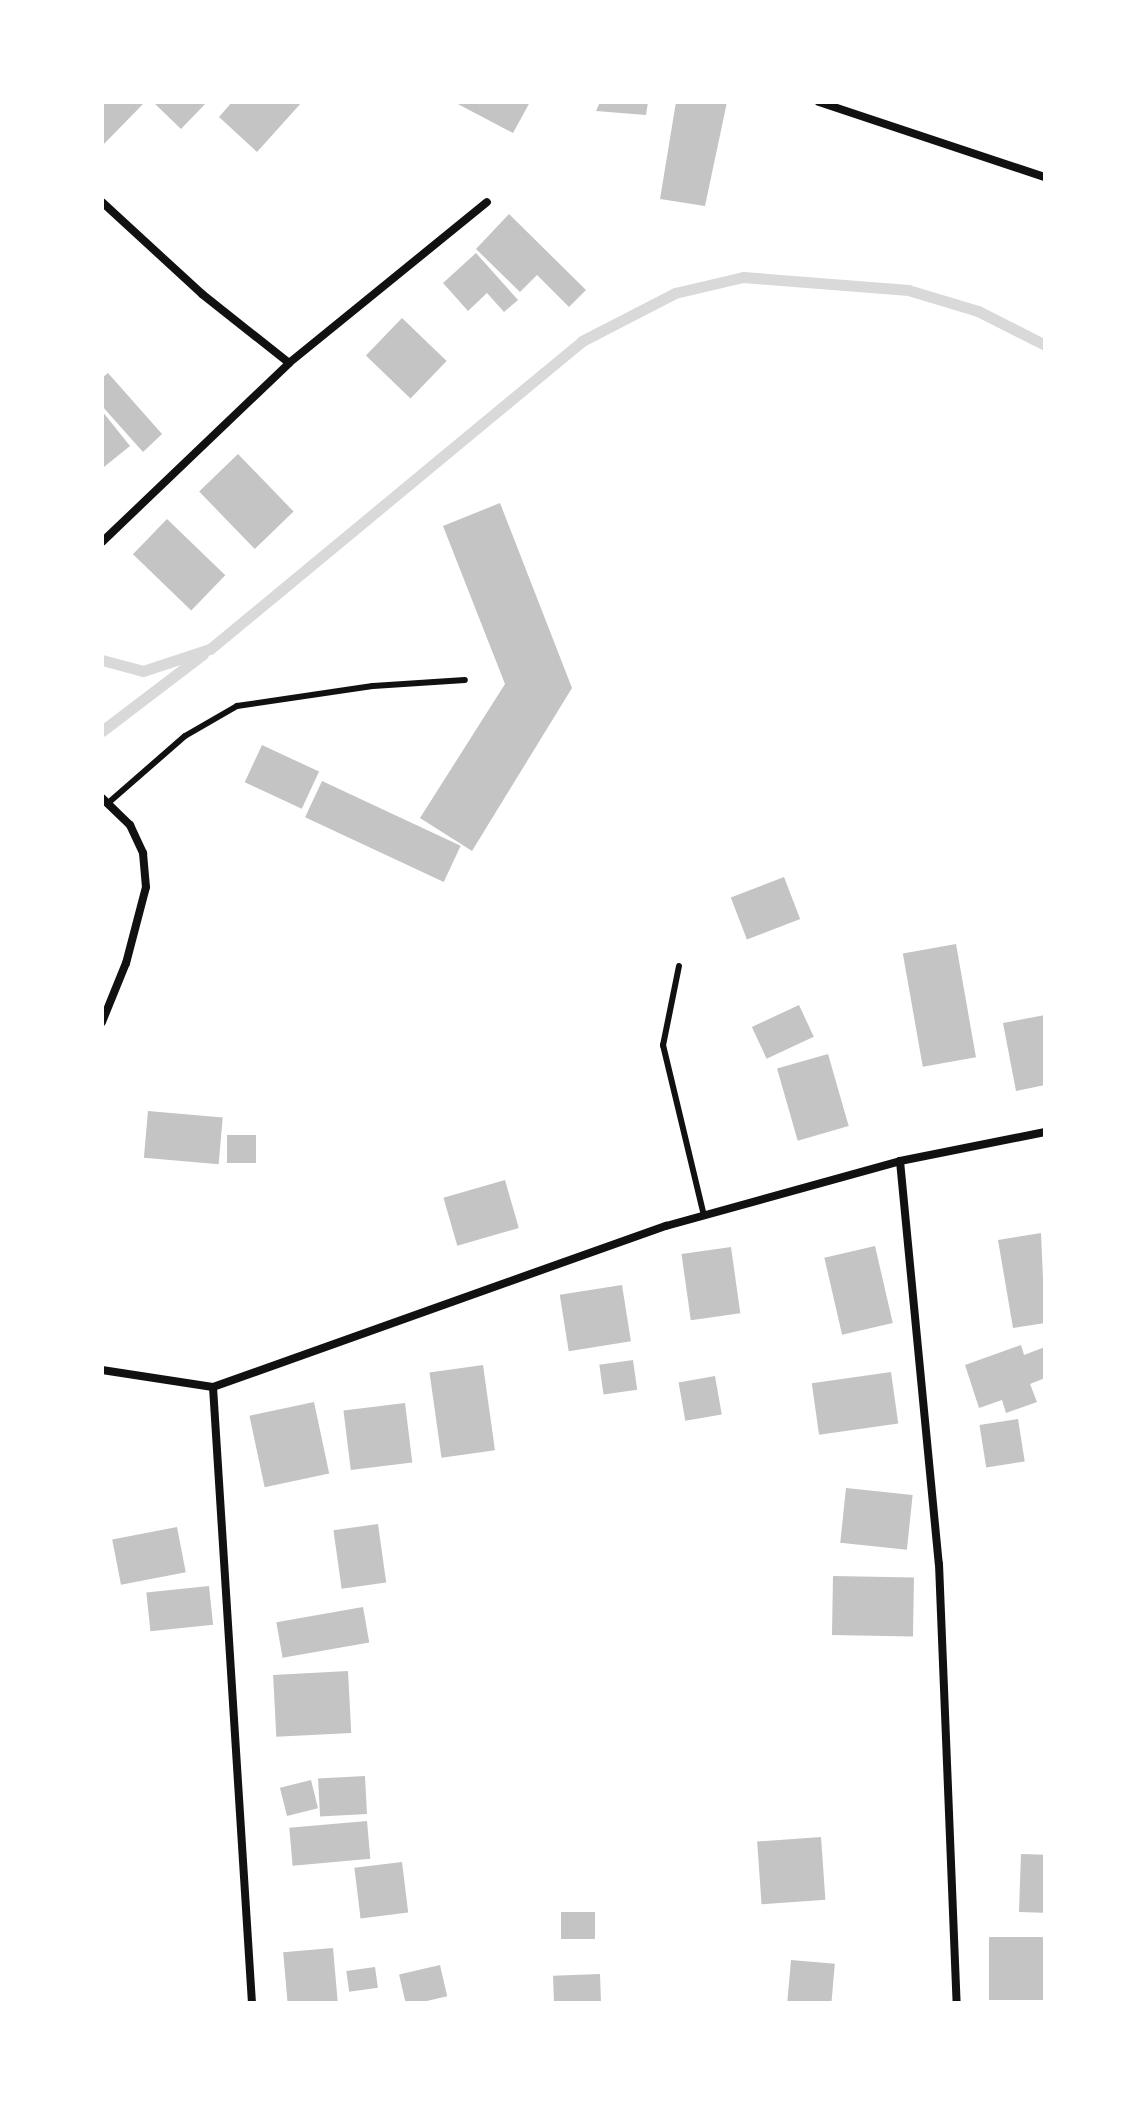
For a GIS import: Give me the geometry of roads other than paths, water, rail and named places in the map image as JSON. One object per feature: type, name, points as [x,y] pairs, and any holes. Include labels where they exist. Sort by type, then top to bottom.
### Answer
[{"type":"street","points":[[819,102],[1045,177]]},
{"type":"street","points":[[102,202],[202,294],[289,363]]},
{"type":"street","points":[[102,542],[289,363],[487,202]]},
{"type":"street","points":[[102,1022],[126,963],[146,887],[143,853],[130,825],[105,801]]},
{"type":"street","points":[[102,1370],[213,1387],[704,1216],[900,1161],[1045,1132]]},
{"type":"street","points":[[900,1161],[939,1564],[957,2003]]},
{"type":"street","points":[[213,1387],[252,2003]]},
{"type":"lane","points":[[105,801],[185,736],[237,706],[373,686],[465,680]]},
{"type":"lane","points":[[679,966],[663,1045],[704,1216]]},
{"type":"waterway","points":[[102,660],[143,671],[210,649],[582,341],[675,293],[743,277],[908,290],[978,311],[1045,345]]},
{"type":"waterway","points":[[102,731],[203,654]]}]
